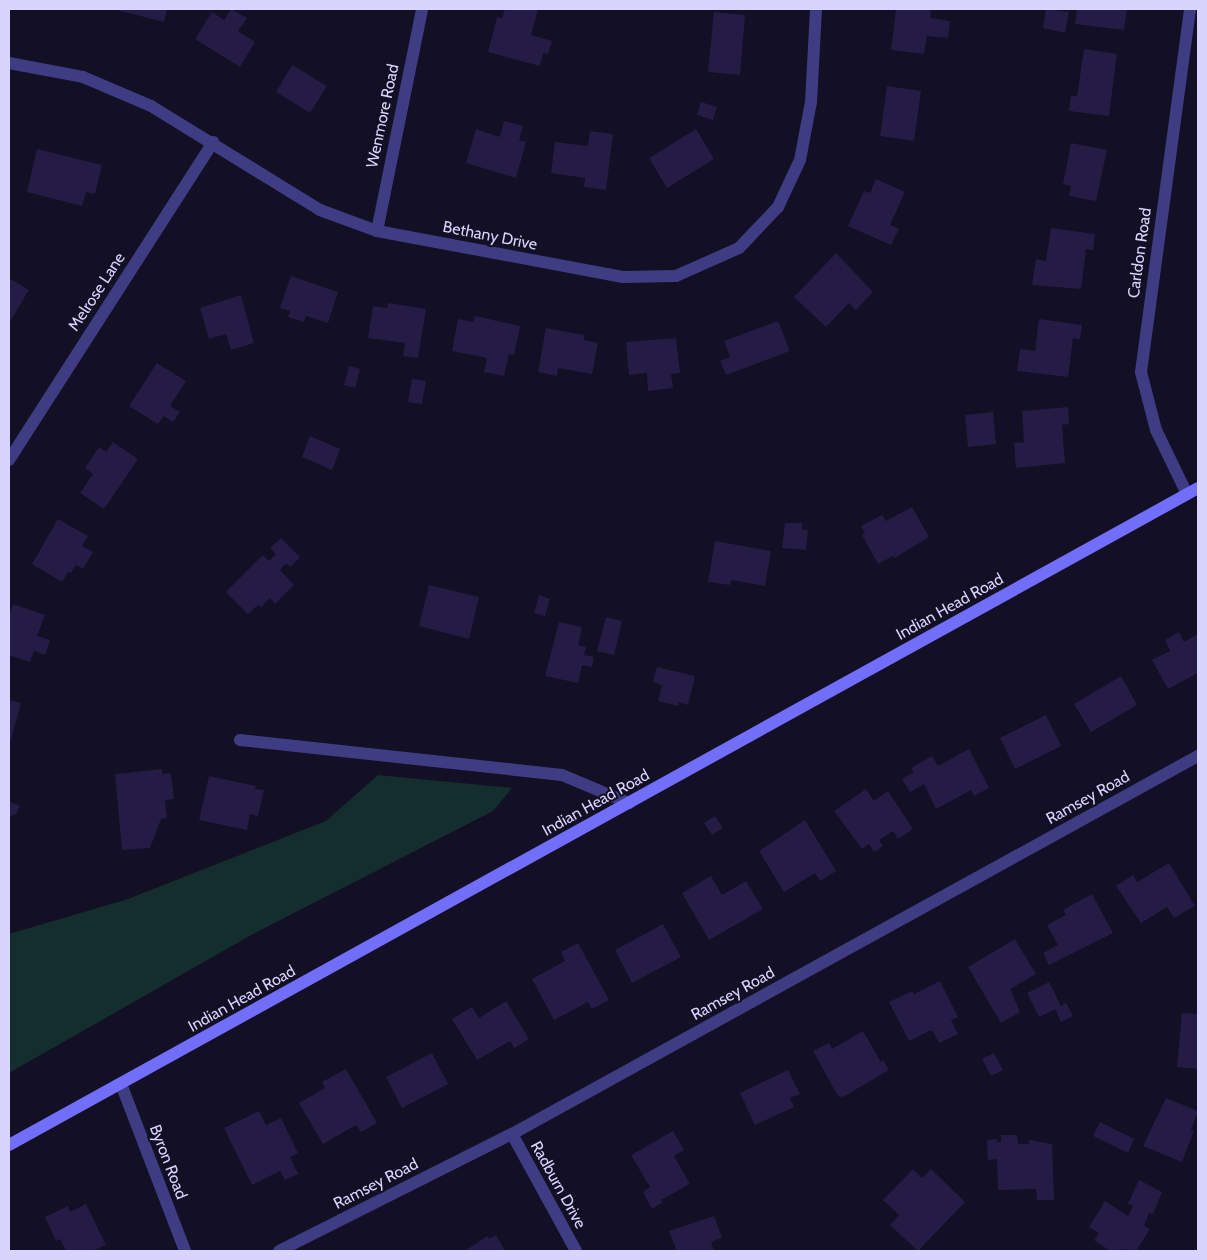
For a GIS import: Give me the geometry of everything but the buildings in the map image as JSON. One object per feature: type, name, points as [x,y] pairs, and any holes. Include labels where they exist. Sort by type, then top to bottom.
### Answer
[{"type":"main road","name":"Indian Head Road","points":[[9,1145],[1193,491]]},
{"type":"street","name":"Wenmore Road","points":[[377,231],[422,9]]},
{"type":"street","name":"Bethany Drive","points":[[9,63],[83,77],[151,106],[320,210],[377,231],[622,278],[676,276],[739,248],[778,207],[800,160],[811,102],[816,9]]},
{"type":"street","name":"Carldon Road","points":[[1190,9],[1193,31],[1141,372],[1156,430],[1193,491]]},
{"type":"street","name":"Melrose Lane","points":[[9,460],[212,142]]},
{"type":"street","points":[[240,740],[562,775],[629,803]]},
{"type":"street","name":"Ramsey Road","points":[[279,1251],[512,1134],[1196,761]]},
{"type":"street","name":"Byron Road","points":[[121,1084],[185,1251]]},
{"type":"street","name":"Radburn Drive","points":[[512,1134],[576,1251]]},
{"type":"green space","points":[[378,775],[512,788],[493,811],[253,934],[9,1073],[9,934],[128,899],[326,821]]}]
